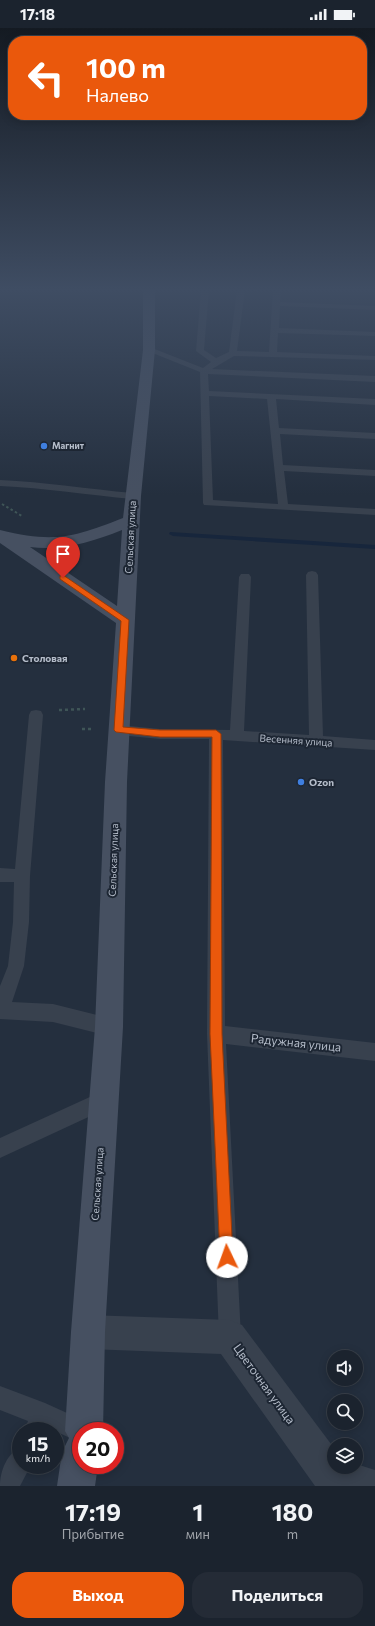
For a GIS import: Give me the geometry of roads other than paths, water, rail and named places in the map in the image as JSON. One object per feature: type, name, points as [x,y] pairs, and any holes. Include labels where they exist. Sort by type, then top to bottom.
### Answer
[{"type":"street","name":"Сельская улица","points":[[83,1422],[109,1027],[116,782],[131,521],[148,358]]},
{"type":"street","points":[[0,535],[25,542],[51,545],[77,541],[131,521]]},
{"type":"street","points":[[0,535],[125,620]]},
{"type":"street","name":"Цветочная улица","points":[[88,1332],[230,1337],[332,1476],[368,1486]]},
{"type":"street","points":[[76,1486],[78,1474]]},
{"type":"lane","points":[[170,358],[204,371],[375,379]]},
{"type":"lane","points":[[210,358],[216,362]]},
{"type":"lane","points":[[204,371],[223,358]]},
{"type":"lane","points":[[204,371],[208,503],[375,512]]},
{"type":"lane","points":[[205,393],[375,402]]},
{"type":"lane","points":[[271,396],[283,506]]},
{"type":"lane","points":[[274,431],[375,436]]},
{"type":"lane","points":[[279,468],[375,473]]},
{"type":"lane","points":[[0,483],[42,485],[88,492],[133,496]]},
{"type":"lane","points":[[312,575],[316,742]]},
{"type":"lane","points":[[238,735],[245,577]]},
{"type":"lane","points":[[36,715],[22,876],[21,922],[16,966],[0,1012],[53,1013],[109,1027]]},
{"type":"lane","name":"Весенняя улица","points":[[119,730],[160,734],[238,735],[316,742],[375,745]]},
{"type":"lane","points":[[216,734],[216,1034],[230,1337]]},
{"type":"lane","points":[[0,875],[22,876]]},
{"type":"lane","name":"Радужная улица","points":[[216,1034],[375,1052]]},
{"type":"lane","points":[[0,1148],[103,1100]]},
{"type":"lane","points":[[0,1398],[38,1422]]},
{"type":"lane","points":[[7,1486],[13,1474]]},
{"type":"waterway","points":[[173,534],[375,547]]},
{"type":"place","name":"Магнит","points":[[44,446]]},
{"type":"place","name":"Столовая","points":[[14,658]]},
{"type":"place","name":"Ozon","points":[[301,782]]}]
